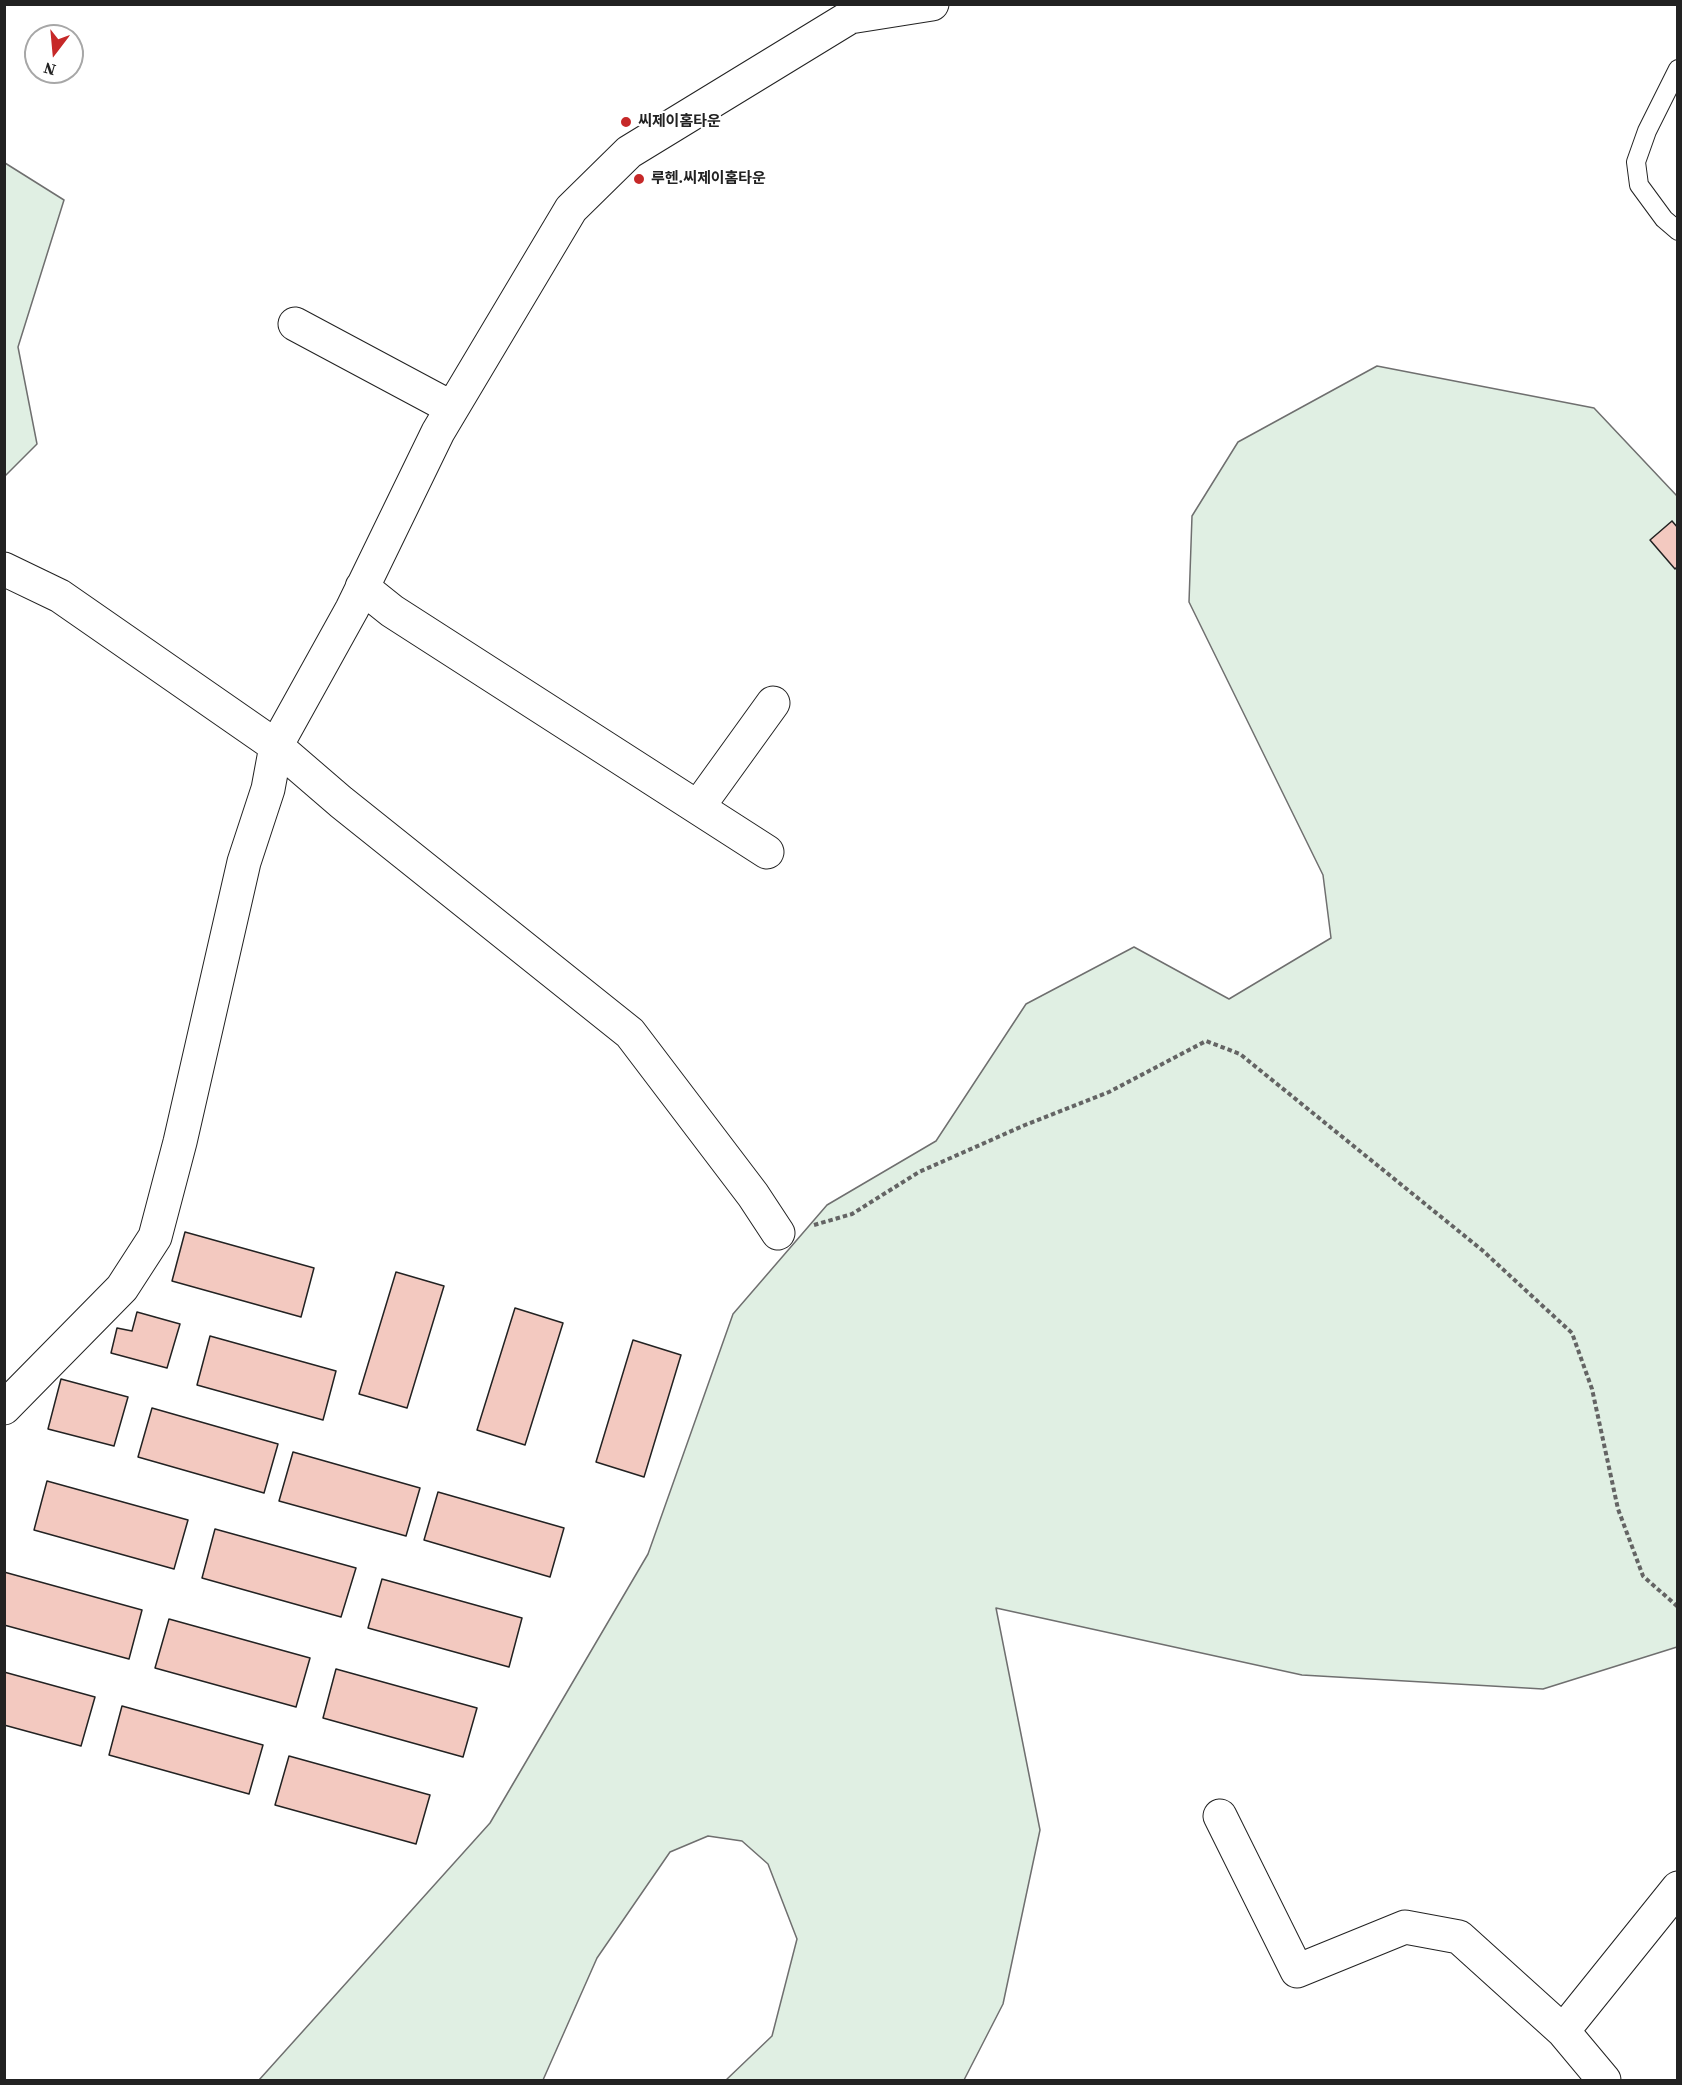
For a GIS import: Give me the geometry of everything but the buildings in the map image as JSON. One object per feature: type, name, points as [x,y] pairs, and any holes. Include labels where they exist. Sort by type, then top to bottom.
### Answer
[{"type":"street","points":[[4,1408],[122,1288],[156,1237],[244,862],[267,789],[276,746],[362,587],[438,432],[571,209],[629,152],[853,11],[932,4]]},
{"type":"street","points":[[295,324],[452,408]]},
{"type":"street","points":[[4,569],[60,596],[276,746],[341,802],[630,1033],[753,1195],[778,1233]]},
{"type":"street","points":[[362,587],[392,611],[767,852]]},
{"type":"street","points":[[698,807],[773,703]]},
{"type":"street","points":[[1220,1816],[1297,1971],[1404,1927],[1459,1937],[1563,2031],[1604,2080]]},
{"type":"street","points":[[1563,2031],[1677,1888]]},
{"type":"lane","points":[[1677,69],[1647,131],[1636,162],[1639,185],[1664,219],[1677,231]]},
{"type":"path","points":[[778,1233],[852,1214],[919,1172],[1025,1125],[1109,1092],[1206,1041],[1240,1054],[1482,1250],[1572,1333],[1592,1389],[1618,1509],[1639,1567],[1643,1576],[1677,1606]]},
{"type":"green space","points":[[5,163],[64,200],[18,347],[37,444],[5,476]]},
{"type":"green space","points":[[1377,366],[1594,408],[1677,496],[1677,1647],[1543,1689],[1302,1675],[996,1608],[1040,1830],[1003,2004],[964,2080],[726,2080],[772,2036],[797,1939],[768,1864],[742,1841],[708,1836],[670,1852],[597,1958],[543,2080],[259,2080],[490,1823],[648,1554],[733,1314],[827,1205],[936,1141],[1026,1004],[1134,947],[1229,999],[1331,938],[1323,875],[1189,602],[1192,516],[1238,442]]},
{"type":"place","name":"씨제이홈타운","points":[[626,122]]},
{"type":"place","name":"루헨.씨제이홈타운","points":[[639,179]]}]
